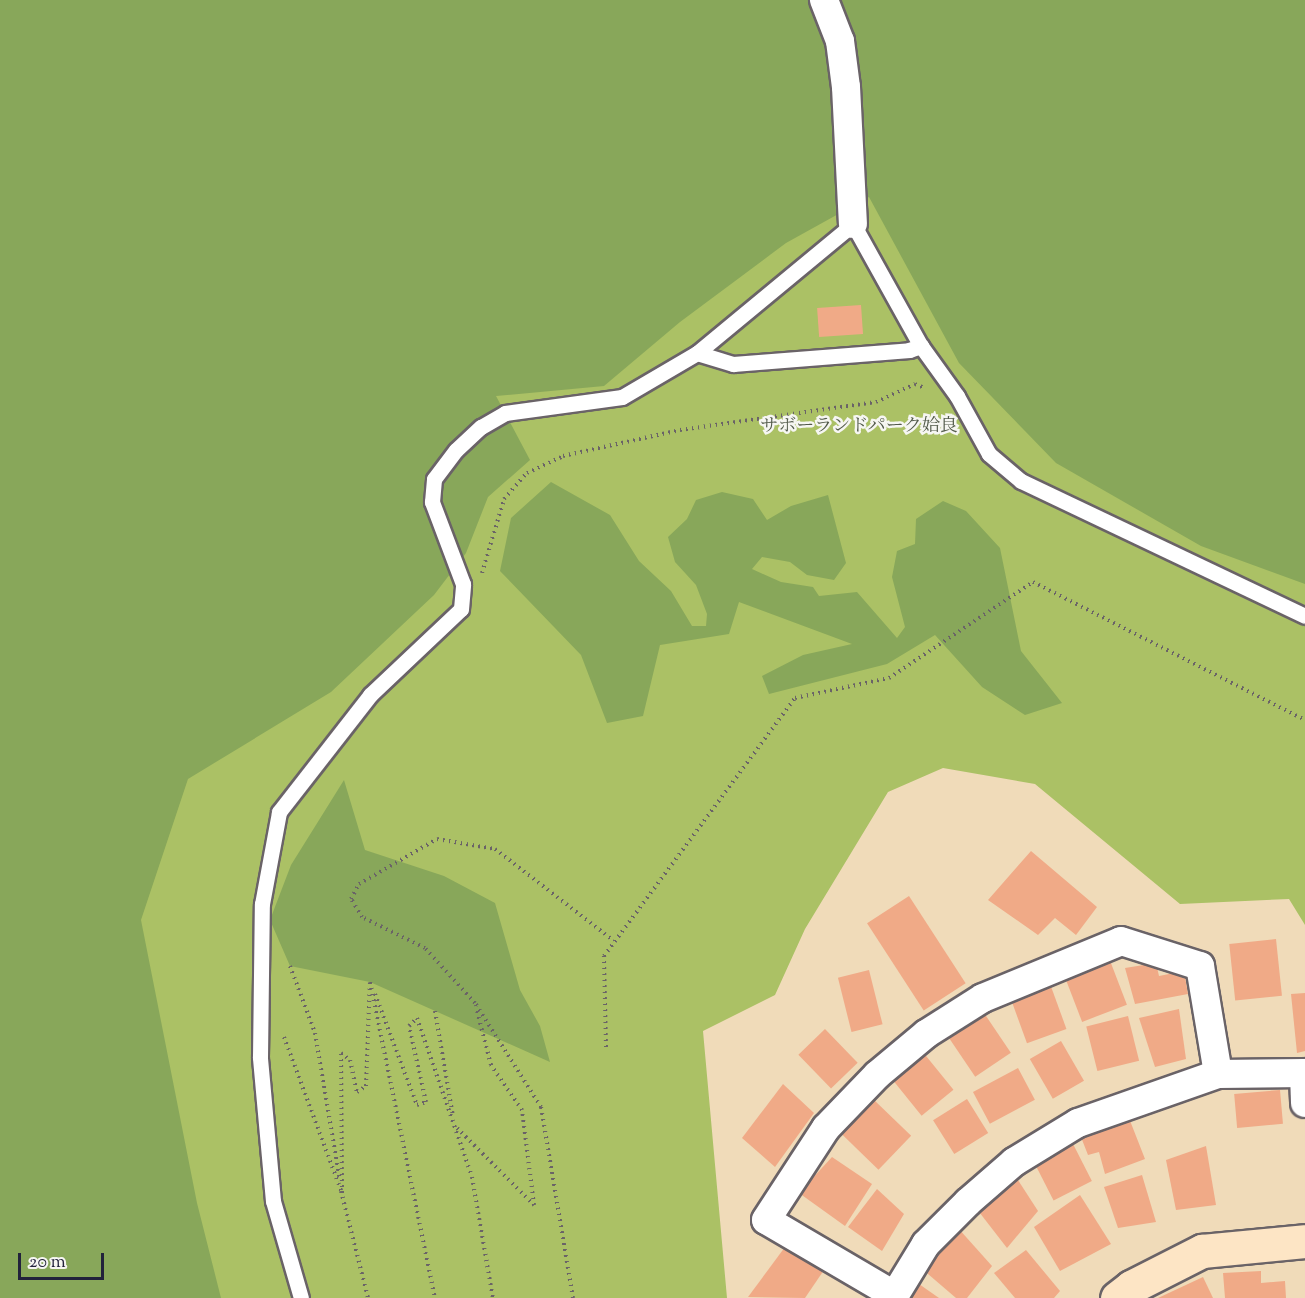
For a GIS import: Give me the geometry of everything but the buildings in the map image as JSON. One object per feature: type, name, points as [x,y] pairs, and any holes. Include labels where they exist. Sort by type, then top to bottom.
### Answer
[{"type":"street","points":[[824,0],[840,41],[846,87],[853,224]]},
{"type":"street","points":[[1218,1074],[1200,966],[1120,941],[983,998],[926,1034],[877,1075],[826,1128],[766,1220],[893,1297],[926,1244],[1014,1162],[1078,1123],[1218,1074],[1305,1073],[1305,1103]]},
{"type":"street","points":[[1118,1298],[1131,1287],[1202,1251],[1305,1241]]},
{"type":"lane","points":[[301,1298],[273,1201],[260,1057],[262,904],[279,812],[370,696],[461,609],[463,584],[432,501],[434,479],[456,450],[481,427],[505,413],[622,397],[697,353],[853,224],[921,346],[957,396],[989,454],[1021,481],[1305,616]]},
{"type":"lane","points":[[697,353],[733,364],[909,350],[921,346]]},
{"type":"path","points":[[461,609],[477,592],[504,499],[527,473],[563,456],[680,430],[876,402],[915,384],[943,397],[957,396]]},
{"type":"path","points":[[606,1047],[604,956],[795,698],[889,678],[1033,582],[1305,720]]},
{"type":"path","points":[[573,1298],[541,1107],[475,1003],[425,948],[362,917],[351,898],[359,884],[437,839],[495,849],[614,940]]},
{"type":"path","points":[[290,966],[315,1033],[342,1193],[368,1298]]},
{"type":"path","points":[[342,1193],[341,1053],[350,1060],[357,1092],[366,1086],[370,982]]},
{"type":"path","points":[[370,982],[417,1106],[426,1102],[409,1026],[417,1018],[472,1177],[493,1298]]},
{"type":"path","points":[[370,982],[435,1298]]},
{"type":"path","points":[[435,1011],[454,1126],[534,1205],[522,1110],[491,1065],[475,1003]]},
{"type":"path","points":[[281,1029],[342,1193]]},
{"type":"green space","points":[[0,0],[1305,0],[1305,584],[1201,546],[1056,463],[959,363],[869,197],[786,243],[680,322],[604,386],[496,396],[530,460],[488,497],[466,553],[434,595],[331,692],[188,779],[141,920],[197,1203],[221,1298],[0,1298]]},
{"type":"green space","name":"サボーランドパーク姶良","points":[[654,105],[1305,380],[1305,925],[1289,899],[1180,904],[1035,784],[943,768],[888,792],[805,929],[775,995],[703,1031],[727,1298],[114,1298],[111,886]]},
{"type":"green space","points":[[551,482],[610,515],[639,561],[671,591],[692,626],[706,626],[707,614],[696,585],[675,562],[668,537],[687,519],[696,500],[722,492],[753,499],[767,520],[791,506],[828,495],[846,563],[834,580],[807,575],[790,562],[762,557],[752,569],[781,582],[813,587],[819,596],[857,592],[897,638],[905,627],[892,577],[897,551],[915,544],[916,519],[943,501],[966,511],[1000,548],[1021,651],[1062,703],[1025,715],[982,687],[935,635],[887,664],[769,694],[762,676],[803,655],[852,644],[739,602],[729,634],[660,645],[643,716],[607,723],[581,655],[500,571],[511,518]]},
{"type":"green space","points":[[344,780],[365,850],[444,876],[495,903],[520,990],[540,1026],[550,1062],[370,982],[290,966],[270,920],[291,865]]}]
